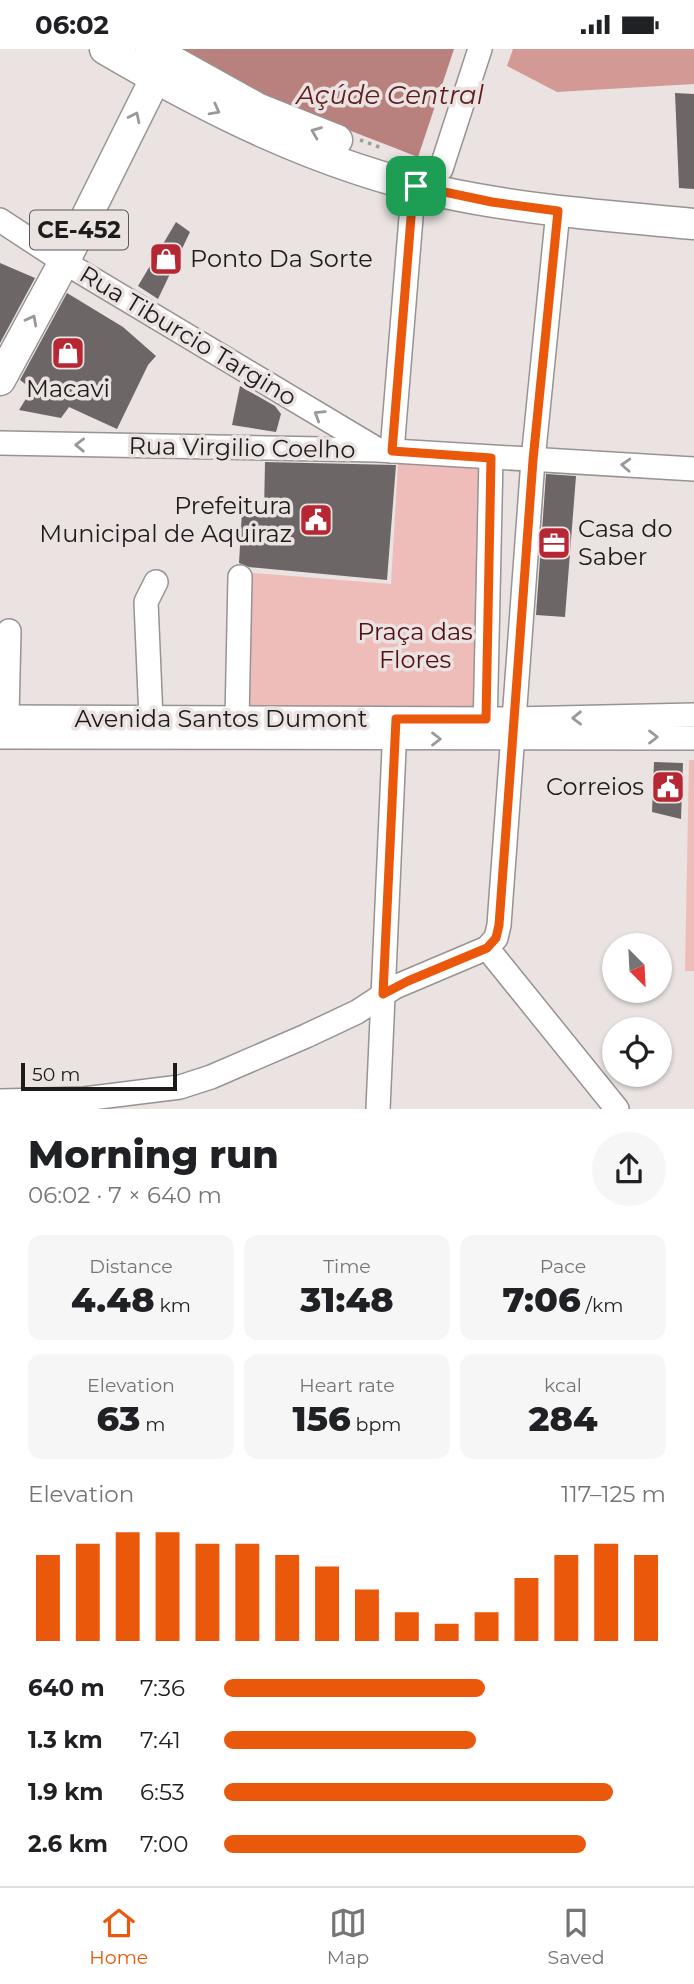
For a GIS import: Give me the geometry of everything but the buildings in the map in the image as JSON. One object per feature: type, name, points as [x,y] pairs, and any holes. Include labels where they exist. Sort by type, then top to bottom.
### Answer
[{"type":"main road","points":[[105,49],[157,62],[250,129],[347,166],[427,179],[694,203]]},
{"type":"main road","name":"CE-452","points":[[0,380],[64,262],[157,62]]},
{"type":"main road","points":[[427,179],[492,202],[694,224]]},
{"type":"street","points":[[385,450],[413,193],[427,179],[480,49]]},
{"type":"street","points":[[0,1101],[84,1099],[180,1087],[211,1077],[357,1012],[408,981],[487,948],[496,938],[533,460],[558,211]]},
{"type":"street","name":"Rua Tiburcio Targino","points":[[0,220],[64,262],[385,450]]},
{"type":"street","name":"Rua Virgilio Coelho","points":[[0,443],[385,450],[694,469]]},
{"type":"street","points":[[485,729],[491,458]]},
{"type":"street","points":[[237,719],[240,577]]},
{"type":"street","points":[[151,719],[146,602],[156,582]]},
{"type":"street","points":[[2,724],[9,631]]},
{"type":"street","name":"Avenida Santos Dumont","points":[[2,724],[513,729],[612,727],[694,715]]},
{"type":"street","name":"Avenida Santos Dumont","points":[[2,724],[237,719],[395,729]]},
{"type":"street","name":"Avenida Santos Dumont","points":[[612,727],[694,738]]},
{"type":"street","points":[[378,1109],[395,729]]},
{"type":"street","points":[[487,948],[617,1109]]},
{"type":"path","points":[[360,140],[385,149]]},
{"type":"green space","name":"Praça das Flores","points":[[398,463],[488,469],[480,713],[242,708],[243,572],[391,584]]},
{"type":"green space","points":[[689,760],[694,760],[694,971],[685,971]]},
{"type":"shaded area","points":[[513,49],[694,49],[694,84],[557,92],[507,66]]},
{"type":"water","name":"Açúde Central","points":[[174,49],[454,49],[418,157],[266,98]]},
{"type":"place","name":"Ponto Da Sorte","points":[[166,259]]},
{"type":"place","name":"Macavi","points":[[68,353]]},
{"type":"place","name":"Prefeitura Municipal de Aquiraz","points":[[316,520]]},
{"type":"place","name":"Casa do Saber","points":[[554,543]]},
{"type":"place","name":"Correios","points":[[668,787]]},
{"type":"route","points":[[416,186],[492,202],[558,211],[533,460],[499,925],[496,938],[487,948],[383,994],[396,719],[486,719],[491,458],[392,451],[413,193],[416,186]]}]
